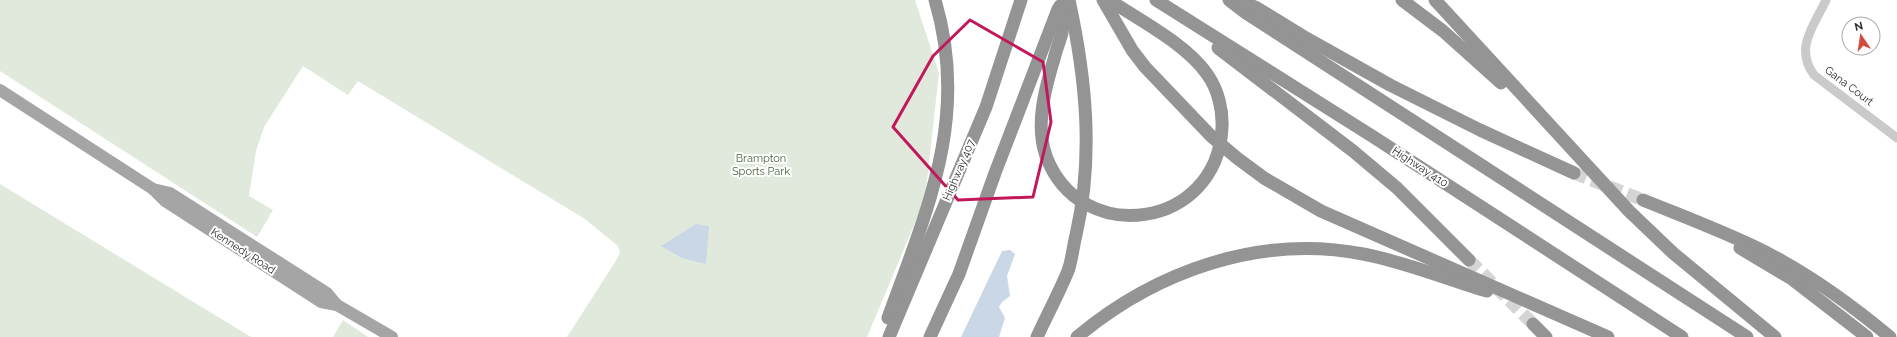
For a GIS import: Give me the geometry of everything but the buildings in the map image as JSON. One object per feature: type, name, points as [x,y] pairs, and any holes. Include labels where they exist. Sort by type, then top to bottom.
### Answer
[{"type":"highway","points":[[888,337],[885,326],[931,197],[944,139],[947,113],[948,80],[943,32],[935,0]]},
{"type":"highway","name":"Highway 407","points":[[888,337],[986,107],[1021,0]]},
{"type":"highway","points":[[1103,0],[1132,50],[1145,66],[1211,136],[1237,158],[1290,194],[1321,211],[1470,275],[1534,306],[1608,337]]},
{"type":"highway","points":[[1064,2],[1062,32],[1048,79],[1042,114],[1043,142],[1051,167],[1068,190],[1083,202],[1099,209],[1123,215],[1140,215],[1158,212],[1180,203],[1190,195],[1208,174],[1220,148],[1223,123],[1222,110],[1219,98],[1208,75],[1196,60],[1182,48],[1109,0]]},
{"type":"highway","name":"Highway 410","points":[[1156,0],[1366,132],[1682,337]]},
{"type":"highway","points":[[1229,0],[1246,13],[1747,337]]},
{"type":"highway","points":[[1239,0],[1257,8],[1306,38],[1390,85],[1480,130],[1574,173]]},
{"type":"highway","points":[[1402,0],[1443,31],[1525,104],[1540,114]]},
{"type":"highway","points":[[1435,0],[1629,210],[1673,253],[1775,337]]},
{"type":"highway","points":[[1037,337],[1068,270],[1080,219],[1084,184],[1088,129],[1082,66],[1064,2]]},
{"type":"highway","points":[[930,337],[959,274],[995,173],[1064,2]]},
{"type":"highway","points":[[1199,28],[1221,52],[1353,150],[1397,188],[1469,260]]},
{"type":"highway","points":[[1643,200],[1686,218],[1709,225],[1772,256],[1839,297],[1890,337]]},
{"type":"highway","points":[[1686,218],[1792,279],[1867,337]]},
{"type":"highway","points":[[1077,337],[1121,304],[1174,276],[1233,257],[1287,250],[1348,251],[1379,257],[1427,270],[1534,306]]},
{"type":"highway","points":[[1533,324],[1546,337]]},
{"type":"main road","name":"Kennedy Road","points":[[0,90],[154,189],[170,193],[328,293],[337,304],[385,337]]},
{"type":"main road","name":"Kennedy Road","points":[[374,328],[392,337]]},
{"type":"street","name":"Gana Court","points":[[1826,0],[1806,42],[1804,52],[1806,65],[1814,75],[1897,138]]},
{"type":"highlighted area","points":[[970,20],[1043,62],[1051,122],[1033,197],[958,200],[893,127],[933,56]]},
{"type":"green space","name":"Brampton Sports Park","points":[[0,0],[915,0],[939,73],[925,199],[867,337],[567,337],[617,259],[620,252],[618,246],[585,219],[358,81],[348,95],[303,66],[264,127],[256,151],[249,196],[273,210],[257,237],[0,71]]},
{"type":"green space","points":[[0,184],[251,337],[0,337]]},
{"type":"green space","points":[[343,320],[368,337],[333,337]]},
{"type":"water","points":[[696,224],[709,226],[706,264],[682,258],[661,246]]},
{"type":"water","points":[[1010,250],[1015,254],[1007,276],[1010,296],[1002,302],[999,307],[1005,318],[999,337],[961,337],[1002,251]]},
{"type":"tunnel","points":[[1574,173],[1643,200]]},
{"type":"tunnel","points":[[1469,260],[1533,324]]}]
